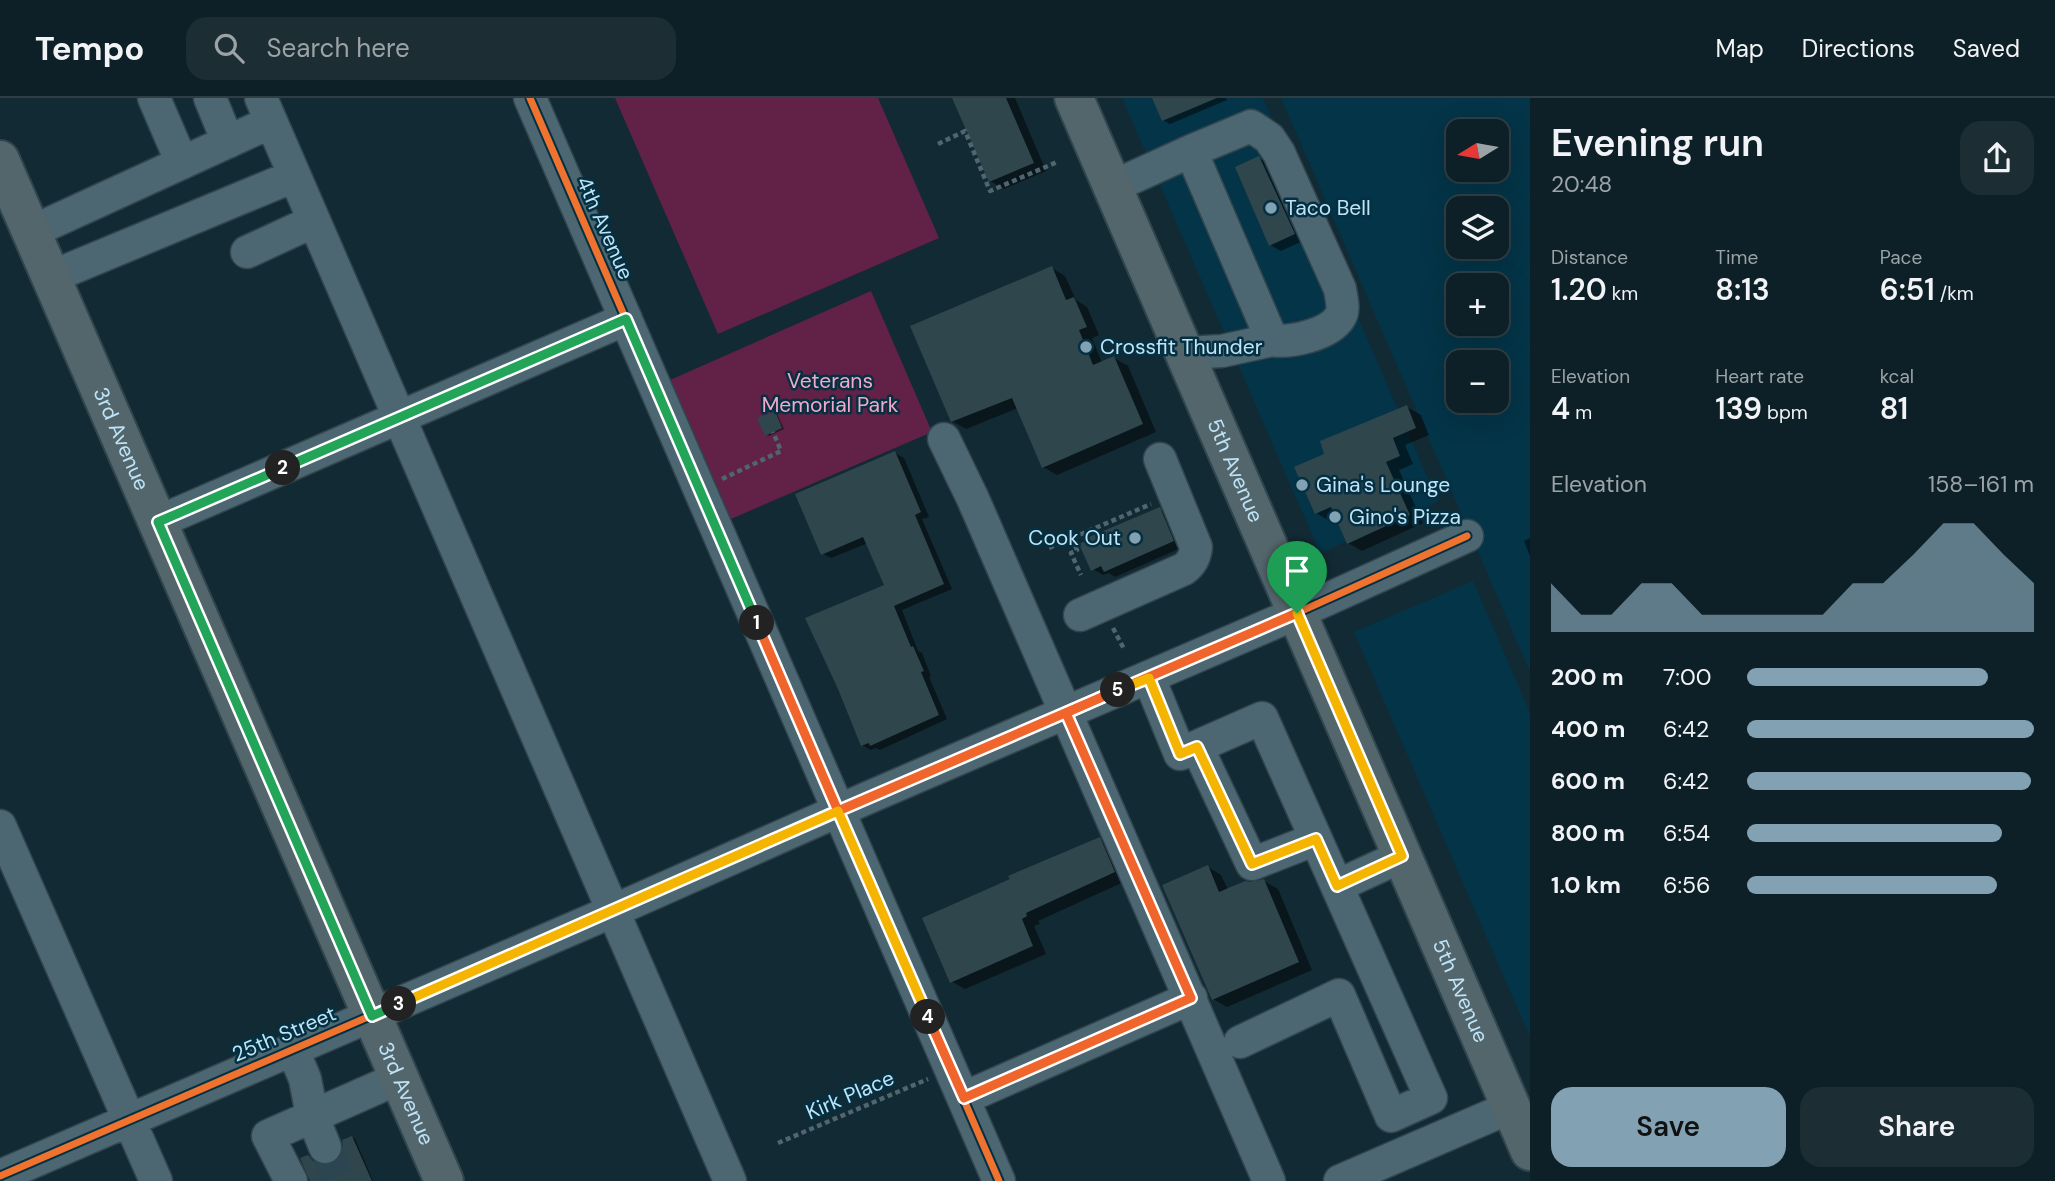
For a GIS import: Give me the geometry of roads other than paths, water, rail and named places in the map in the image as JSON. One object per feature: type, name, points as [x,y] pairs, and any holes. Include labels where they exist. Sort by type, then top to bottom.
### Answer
[{"type":"main road","name":"5th Avenue","points":[[1073,98],[1530,1151]]},
{"type":"main road","name":"3rd Avenue","points":[[0,160],[444,1181]]},
{"type":"street","points":[[154,98],[181,163]]},
{"type":"street","points":[[210,98],[228,142]]},
{"type":"street","name":"4th Avenue","points":[[530,98],[999,1181]]},
{"type":"street","points":[[31,232],[228,142],[266,110],[730,1181]]},
{"type":"street","points":[[1112,187],[1251,126],[1269,138],[1279,153],[1340,289],[1343,307],[1340,317],[1327,328],[1301,339],[1284,342],[1272,340],[1222,351],[1184,353]]},
{"type":"street","points":[[1191,151],[1272,340]]},
{"type":"street","points":[[51,277],[294,176]]},
{"type":"street","points":[[247,252],[314,221]]},
{"type":"street","points":[[158,522],[626,319]]},
{"type":"street","points":[[944,439],[973,499],[1269,1181]]},
{"type":"street","points":[[1094,617],[1184,569],[1195,555],[1196,547],[1160,459]]},
{"type":"street","name":"25th Street","points":[[0,1176],[1149,678],[1467,536]]},
{"type":"street","points":[[1149,678],[1180,754],[1262,718],[1431,1098],[1391,1116],[1339,996]]},
{"type":"street","points":[[1197,747],[1252,864],[1316,839]]},
{"type":"street","points":[[0,826],[156,1181]]},
{"type":"street","points":[[1337,886],[1402,856]]},
{"type":"street","points":[[1240,1042],[1378,978]]},
{"type":"street","points":[[964,1098],[1191,998]]},
{"type":"street","points":[[293,1050],[305,1079],[312,1115],[326,1147]]},
{"type":"street","points":[[291,1181],[268,1136],[399,1078]]},
{"type":"street","points":[[1340,1181],[1511,1107]]},
{"type":"tunnel","points":[[325,1147],[340,1181]]},
{"type":"place","name":"Taco Bell","points":[[1271,208]]},
{"type":"place","name":"Crossfit Thunder","points":[[1086,347]]},
{"type":"place","name":"Gina's Lounge","points":[[1302,485]]},
{"type":"place","name":"Gino's Pizza","points":[[1335,517]]},
{"type":"place","name":"Cook Out","points":[[1135,538]]},
{"type":"park label","name":"Veterans Memorial Park","points":[[830,393]]}]
